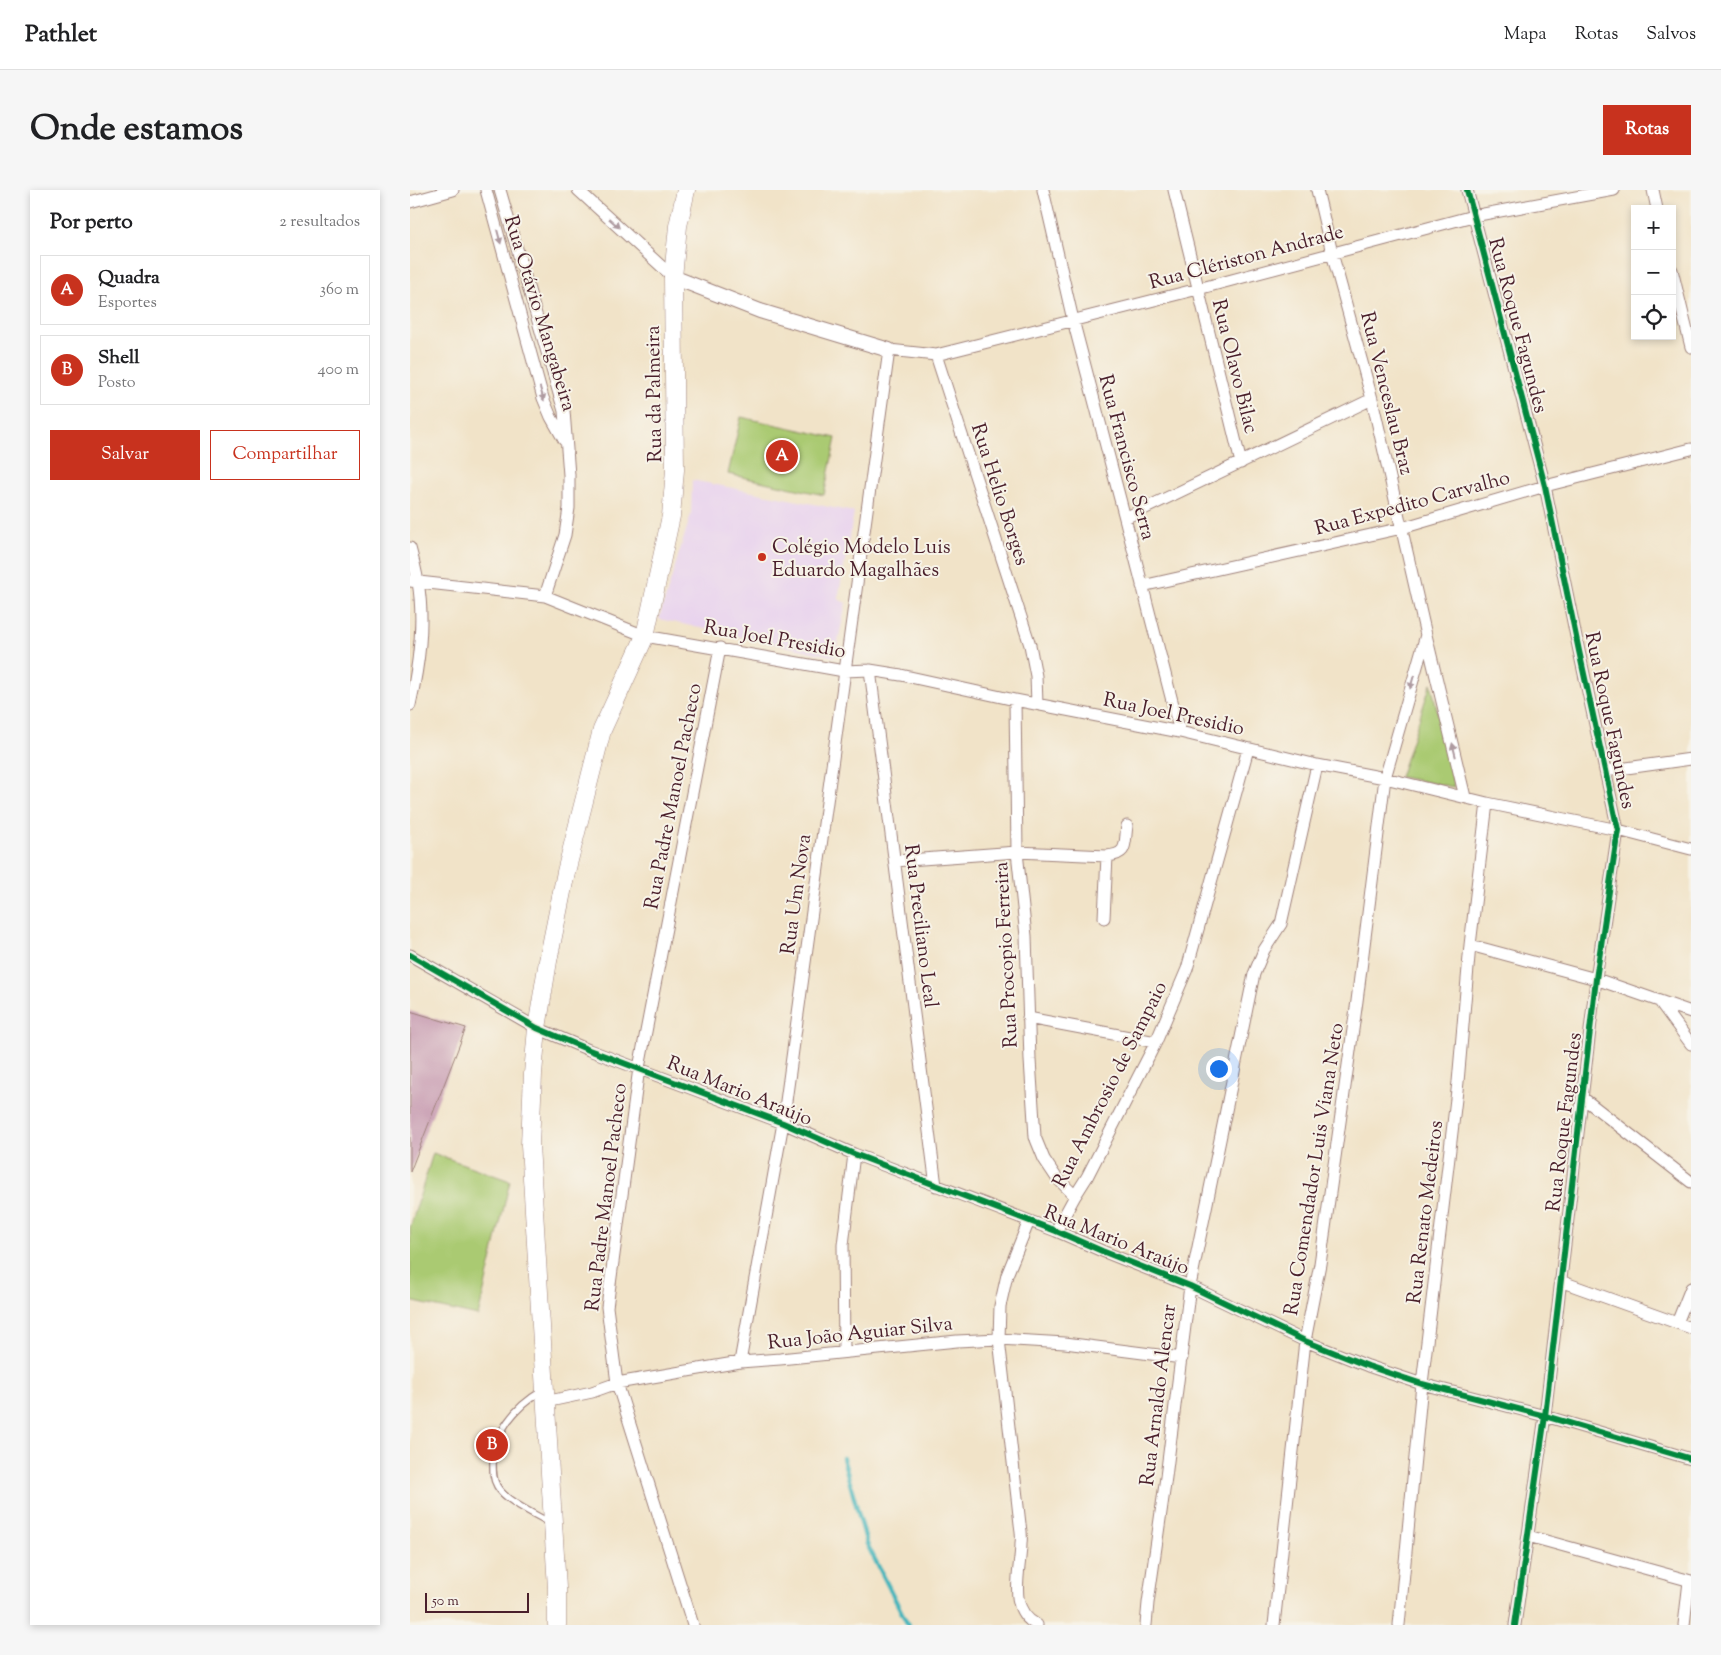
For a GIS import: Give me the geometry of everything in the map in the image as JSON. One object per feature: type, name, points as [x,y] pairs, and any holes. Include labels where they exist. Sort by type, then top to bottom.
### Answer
[{"type":"main road","name":"Rua da Palmeira","points":[[557,1625],[557,1588],[530,1145],[537,1028],[566,872],[602,730],[645,636],[671,516],[675,470],[673,277],[678,226],[686,190]]},
{"type":"street","points":[[410,202],[453,190]]},
{"type":"street","name":"Rua Otávio Mangabeira","points":[[486,190],[543,398],[566,444]]},
{"type":"street","name":"Rua Otávio Mangabeira","points":[[500,190],[564,411],[569,475],[569,508],[565,536],[544,596]]},
{"type":"street","points":[[578,190],[673,277],[760,311],[889,350]]},
{"type":"street","name":"Rua Francisco Serra","points":[[1043,190],[1072,320],[1180,732]]},
{"type":"street","name":"Rua Olavo Bilac","points":[[1174,190],[1241,463]]},
{"type":"street","name":"Rua Venceslau Braz","points":[[1316,190],[1372,399],[1465,797]]},
{"type":"street","name":"Rua Roque Fagundes","points":[[1467,190],[1546,486],[1618,830],[1596,979],[1545,1416],[1518,1622]]},
{"type":"street","name":"Rua Clériston Andrade","points":[[889,350],[936,355],[1474,216],[1614,190]]},
{"type":"street","points":[[1653,190],[1656,205]]},
{"type":"street","points":[[513,288],[528,284]]},
{"type":"street","points":[[1676,286],[1691,348]]},
{"type":"street","name":"Rua Um Nova","points":[[740,1362],[783,1123],[889,350]]},
{"type":"street","name":"Rua Helio Borges","points":[[936,355],[1030,645],[1036,676],[1038,704]]},
{"type":"street","points":[[1125,518],[1372,399]]},
{"type":"street","name":"Rua Expedito Carvalho","points":[[1142,586],[1402,528],[1546,486],[1691,448]]},
{"type":"street","points":[[410,548],[421,614],[420,643],[410,705]]},
{"type":"street","name":"Rua Joel Presidio","points":[[414,581],[544,596],[645,636],[844,670],[870,670],[1180,732],[1317,765],[1385,778],[1487,803],[1618,830],[1691,849]]},
{"type":"street","name":"Rua Comendador Luis Viana Neto","points":[[1274,1625],[1305,1341],[1320,1264],[1358,1001],[1385,778],[1426,635]]},
{"type":"street","name":"Rua Padre Manoel Pacheco","points":[[693,1625],[616,1383],[607,1307],[639,1068],[720,648]]},
{"type":"street","name":"Rua Preciliano Leal","points":[[870,670],[936,1186]]},
{"type":"street","name":"Rua Procopio Ferreira","points":[[1015,700],[1018,852],[1026,936],[1028,1018],[1035,1136],[1044,1159],[1056,1177],[1075,1196]]},
{"type":"street","name":"Rua Ambrosio de Sampaio","points":[[1056,1231],[1087,1177],[1156,1042],[1186,969],[1248,749]]},
{"type":"street","points":[[1605,771],[1691,759]]},
{"type":"street","name":"Rua Arnaldo Alencar","points":[[1146,1625],[1190,1286],[1254,974],[1264,950],[1281,924],[1317,765]]},
{"type":"street","name":"Rua Renato Medeiros","points":[[1399,1625],[1422,1384],[1458,1082],[1470,945],[1487,803]]},
{"type":"street","points":[[895,861],[1018,852],[1107,856],[1121,853],[1127,826]]},
{"type":"street","points":[[1104,918],[1107,856]]},
{"type":"street","points":[[1470,945],[1596,979],[1691,1012]]},
{"type":"street","name":"Rua Mario Araújo","points":[[410,956],[537,1028],[589,1050],[783,1123],[854,1154],[1056,1231],[1102,1252],[1190,1286],[1305,1341],[1368,1366],[1422,1384],[1545,1416],[1691,1459]]},
{"type":"street","points":[[1660,1002],[1691,1044]]},
{"type":"street","points":[[1028,1018],[1156,1042]]},
{"type":"street","points":[[1583,1098],[1691,1182]]},
{"type":"street","points":[[844,1352],[843,1245],[854,1154]]},
{"type":"street","points":[[1029,1221],[1007,1275],[1000,1306],[999,1339],[1022,1543],[1018,1600],[1023,1613],[1030,1621],[1037,1625]]},
{"type":"street","points":[[1560,1281],[1691,1328]]},
{"type":"street","points":[[1677,1323],[1691,1288]]},
{"type":"street","name":"Rua João Aguiar Silva","points":[[544,1396],[592,1392],[616,1383],[740,1362],[780,1360],[844,1352],[999,1339],[1065,1342],[1182,1358]]},
{"type":"street","points":[[1528,1536],[1690,1581],[1684,1625]]},
{"type":"lane","points":[[544,1396],[531,1397],[513,1415],[501,1432],[493,1452],[493,1475],[497,1487],[512,1501],[553,1524]]},
{"type":"shaded area","name":"Colégio Modelo Luis Eduardo Magalhães","points":[[692,480],[854,512],[838,599],[846,603],[835,657],[659,619],[691,514]]},
{"type":"green space","points":[[741,417],[836,438],[824,495],[728,474]]},
{"type":"green space","points":[[1431,683],[1454,787],[1400,777]]},
{"type":"green space","points":[[433,1153],[510,1181],[478,1316],[410,1301],[410,1228]]},
{"type":"building","points":[[410,1011],[466,1028],[410,1172]]},
{"type":"waterway","points":[[843,1458],[867,1544],[908,1625]]},
{"type":"cycle path","points":[[1467,190],[1545,486],[1618,830],[1596,979],[1545,1416],[1515,1625]]},
{"type":"cycle path","points":[[410,955],[537,1028],[589,1050],[783,1123],[854,1154],[1056,1231],[1190,1286],[1305,1341],[1368,1366],[1422,1384],[1545,1416],[1691,1459]]},
{"type":"place","name":"Quadra","points":[[782,456]]},
{"type":"place","name":"Colégio Modelo Luis Eduardo Magalhães","points":[[762,557]]},
{"type":"place","name":"Shell","points":[[492,1445]]}]
